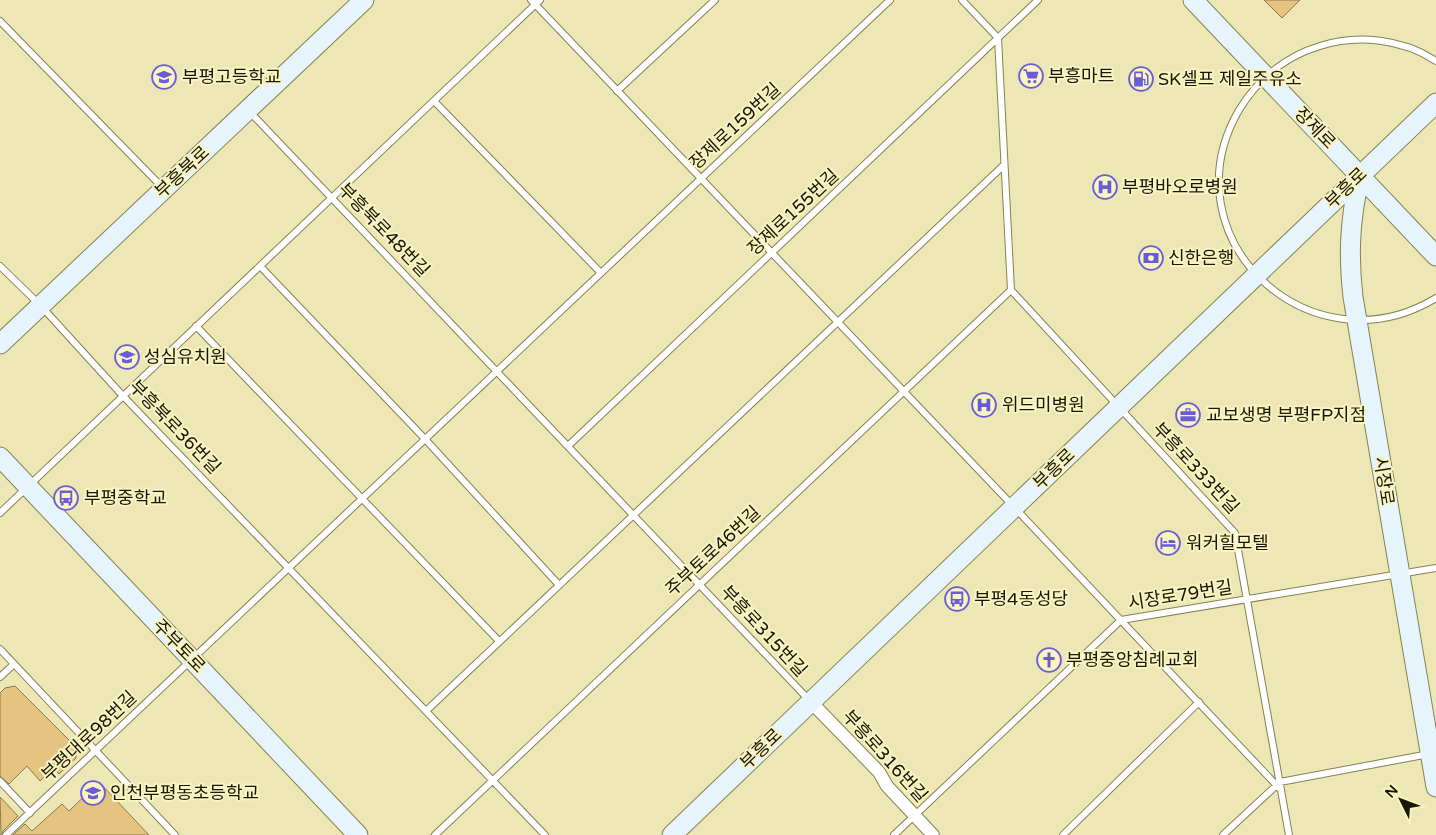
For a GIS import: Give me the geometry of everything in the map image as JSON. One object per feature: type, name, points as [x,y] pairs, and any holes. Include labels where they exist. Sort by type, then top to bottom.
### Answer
[{"type":"main road","name":"부흥북로","points":[[0,344],[364,0]]},
{"type":"main road","name":"장제로","points":[[1192,0],[1436,256]]},
{"type":"main road","name":"부흥로","points":[[672,835],[1436,103]]},
{"type":"main road","name":"시장로","points":[[1360,175],[1350,233],[1353,297],[1399,572],[1433,754],[1436,787]]},
{"type":"main road","name":"주부토로","points":[[0,458],[358,835]]},
{"type":"street","name":"부흥로316번길","points":[[811,702],[878,772],[887,786],[933,835]]},
{"type":"lane","points":[[617,91],[715,0]]},
{"type":"lane","name":"장제로159번길","points":[[362,499],[890,0]]},
{"type":"lane","points":[[962,0],[998,38],[1010,290]]},
{"type":"lane","name":"장제로155번길","points":[[568,446],[1038,0]]},
{"type":"lane","points":[[0,513],[434,101],[535,2],[617,91],[1198,702],[1278,783],[1290,835]]},
{"type":"lane","points":[[0,21],[164,188]]},
{"type":"lane","points":[[1436,61],[1416,50],[1399,44],[1364,39],[1328,43],[1304,51],[1279,65],[1247,97],[1233,121],[1224,147],[1220,174],[1221,201],[1228,228],[1240,253],[1256,275],[1277,294],[1302,308],[1329,317],[1357,320],[1380,319],[1402,314],[1436,298]]},
{"type":"lane","points":[[434,101],[601,273]]},
{"type":"lane","name":"부흥북로48번길","points":[[248,110],[497,371]]},
{"type":"lane","points":[[426,711],[1004,166]]},
{"type":"lane","name":"부흥북로36번길","points":[[0,266],[41,306],[123,396],[545,835]]},
{"type":"lane","points":[[260,266],[425,439],[559,585]]},
{"type":"lane","name":"주부토로46번길","points":[[435,835],[1010,290]]},
{"type":"lane","name":"부흥로333번길","points":[[1010,290],[1235,533],[1278,783]]},
{"type":"lane","points":[[196,326],[499,641]]},
{"type":"lane","name":"부흥로315번길","points":[[497,371],[811,702]]},
{"type":"lane","name":"부평대로98번길","points":[[6,835],[362,499]]},
{"type":"lane","name":"시장로79번길","points":[[894,835],[1121,620],[1399,572],[1436,568]]},
{"type":"lane","points":[[0,649],[175,835]]},
{"type":"lane","points":[[0,677],[14,664]]},
{"type":"lane","points":[[1063,835],[1198,702]]},
{"type":"lane","points":[[1223,835],[1278,783],[1433,754]]},
{"type":"lane","points":[[0,781],[30,813]]},
{"type":"building","points":[[1264,0],[1300,0],[1282,18]]},
{"type":"building","points":[[15,686],[76,747],[76,758],[59,774],[53,768],[40,781],[27,766],[9,784],[0,776],[0,693],[5,688]]},
{"type":"building","points":[[99,782],[149,835],[13,835],[25,824],[32,831],[62,804],[69,811]]},
{"type":"building","points":[[0,797],[18,816],[1,835]]},
{"type":"place","name":"부흥마트","points":[[1031,76]]},
{"type":"place","name":"부평고등학교","points":[[164,77]]},
{"type":"place","name":"SK셀프 제일주유소","points":[[1141,79]]},
{"type":"place","name":"부평바오로병원","points":[[1105,187]]},
{"type":"place","name":"신한은행","points":[[1151,258]]},
{"type":"place","name":"성심유치원","points":[[127,357]]},
{"type":"place","name":"위드미병원","points":[[984,405]]},
{"type":"place","name":"교보생명 부평FP지점","points":[[1188,415]]},
{"type":"place","name":"부평중학교","points":[[66,498]]},
{"type":"place","name":"워커힐모텔","points":[[1168,543]]},
{"type":"place","name":"부평4동성당","points":[[957,599]]},
{"type":"place","name":"부평중앙침례교회","points":[[1049,660]]},
{"type":"place","name":"인천부평동초등학교","points":[[93,793]]}]
